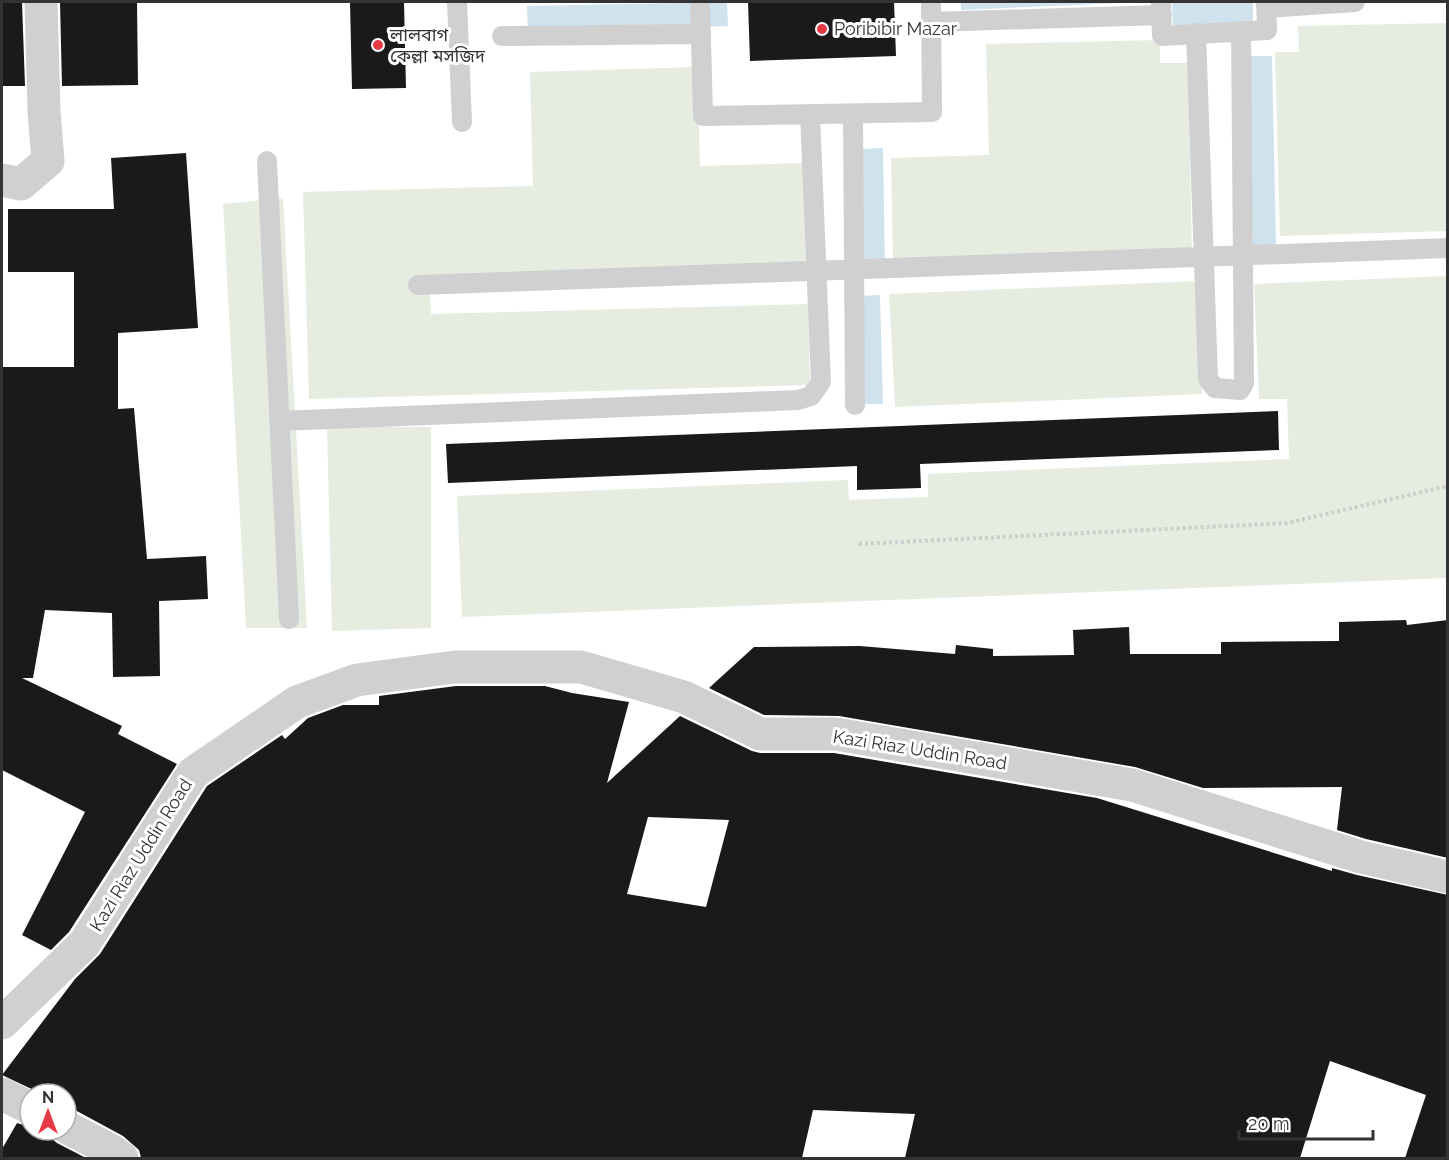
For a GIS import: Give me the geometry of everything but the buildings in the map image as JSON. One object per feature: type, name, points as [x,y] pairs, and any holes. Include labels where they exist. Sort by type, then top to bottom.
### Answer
[{"type":"street","points":[[2,180],[21,184],[48,161],[41,2]]},
{"type":"street","name":"Kazi Riaz Uddin Road","points":[[2,1023],[84,944],[193,773],[297,702],[357,680],[455,667],[580,667],[684,697],[760,734],[836,734],[1132,785],[1361,857],[1448,877]]},
{"type":"street","points":[[2,1094],[18,1102]]},
{"type":"street","points":[[78,1133],[112,1150],[122,1158]]},
{"type":"lane","points":[[457,2],[462,122]]},
{"type":"lane","points":[[700,2],[703,116],[932,112],[931,2]]},
{"type":"lane","points":[[931,21],[1161,8],[1162,36],[1268,30],[1267,4],[1355,2]]},
{"type":"lane","points":[[1196,33],[1208,379],[1215,388],[1240,390],[1244,383],[1241,31]]},
{"type":"lane","points":[[502,36],[700,34]]},
{"type":"lane","points":[[279,422],[798,400],[811,396],[821,382],[810,114]]},
{"type":"lane","points":[[853,114],[855,405]]},
{"type":"lane","points":[[267,161],[289,619]]},
{"type":"lane","points":[[418,285],[1448,248]]},
{"type":"path","points":[[859,544],[1287,523],[1448,486]]},
{"type":"shaded area","points":[[1447,23],[1447,231],[1280,236],[1275,52],[1299,52],[1298,26]]},
{"type":"shaded area","points":[[1160,40],[1160,63],[1188,63],[1192,255],[893,262],[891,158],[989,155],[986,44]]},
{"type":"shaded area","points":[[697,67],[700,166],[803,163],[806,265],[429,275],[431,314],[808,304],[810,385],[309,399],[303,192],[533,186],[530,72]]},
{"type":"shaded area","points":[[283,198],[307,628],[246,628],[223,204]]},
{"type":"shaded area","points":[[1447,276],[1447,578],[462,617],[457,496],[848,480],[849,500],[928,497],[928,474],[1289,459],[1287,399],[1259,399],[1254,284]]},
{"type":"shaded area","points":[[1197,281],[1202,394],[895,407],[889,294]]},
{"type":"shaded area","points":[[327,427],[431,427],[431,628],[332,631]]},
{"type":"water","points":[[727,2],[728,26],[528,32],[527,6]]},
{"type":"water","points":[[961,2],[1145,2],[961,10]]},
{"type":"water","points":[[1172,2],[1253,2],[1253,24],[1173,26]]},
{"type":"water","points":[[1248,56],[1272,56],[1276,247],[1253,248]]},
{"type":"water","points":[[883,148],[885,272],[862,273],[860,149]]},
{"type":"water","points":[[880,295],[883,404],[860,404],[857,296]]},
{"type":"place","name":"Poribibir Mazar","points":[[822,29]]},
{"type":"place","name":"লালবাগ কেল্লা মসজিদ","points":[[378,45]]}]
